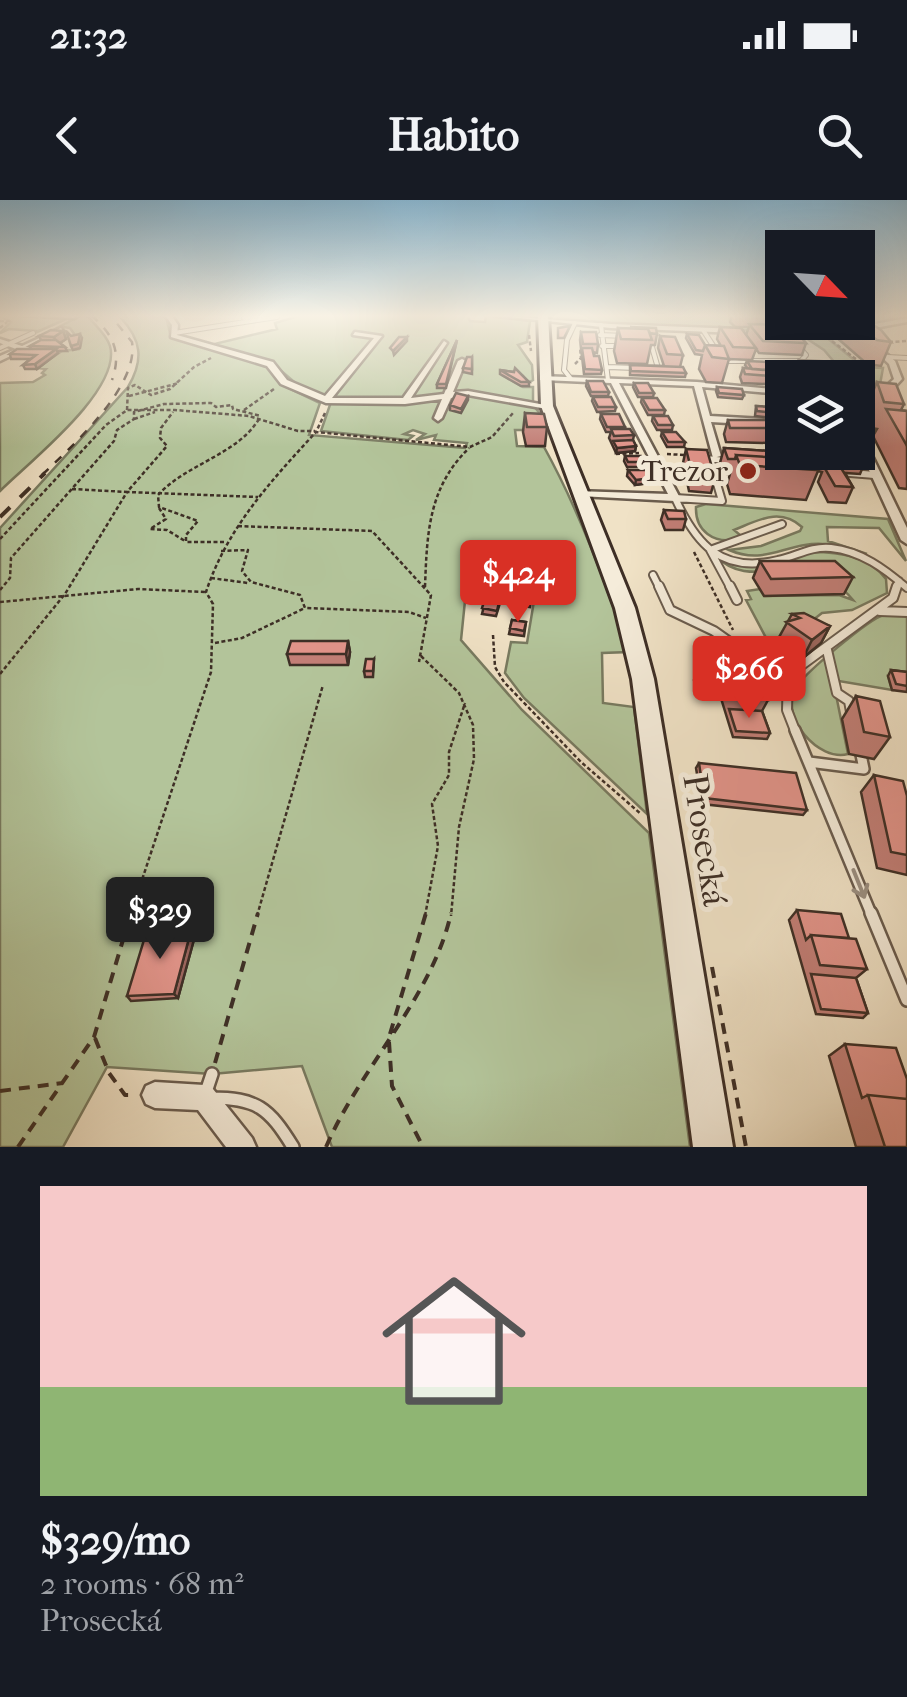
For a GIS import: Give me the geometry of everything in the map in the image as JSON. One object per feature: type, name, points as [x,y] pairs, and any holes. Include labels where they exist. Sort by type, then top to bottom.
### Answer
[{"type":"main road","name":"Prosecká","points":[[544,359],[546,406],[629,626],[643,679],[714,1147]]},
{"type":"street","points":[[251,359],[270,364],[284,382],[326,400],[406,401],[452,394],[520,399],[546,406]]},
{"type":"street","points":[[326,400],[360,359]]},
{"type":"street","points":[[406,401],[433,359]]},
{"type":"street","points":[[875,396],[884,393],[898,379],[888,359]]},
{"type":"street","points":[[438,418],[452,394],[462,362]]},
{"type":"street","points":[[543,378],[765,390]]},
{"type":"street","points":[[611,380],[675,498]]},
{"type":"street","points":[[697,384],[716,456]]},
{"type":"street","points":[[875,403],[891,406]]},
{"type":"street","points":[[708,419],[765,422]]},
{"type":"street","points":[[873,470],[907,540]]},
{"type":"street","points":[[578,492],[675,498]]},
{"type":"street","points":[[154,1094],[208,1086],[243,1147]]},
{"type":"lane","points":[[565,359],[564,370],[572,379]]},
{"type":"lane","points":[[605,359],[611,380]]},
{"type":"lane","points":[[606,367],[658,368],[655,359]]},
{"type":"lane","points":[[722,359],[803,359]]},
{"type":"lane","points":[[875,435],[890,436]]},
{"type":"lane","points":[[675,498],[722,501],[710,460],[736,462]]},
{"type":"lane","points":[[838,472],[875,475]]},
{"type":"lane","points":[[716,477],[749,479]]},
{"type":"lane","points":[[675,498],[698,541],[710,550],[756,562],[816,548],[833,548],[873,560],[907,588]]},
{"type":"lane","points":[[710,550],[782,524]]},
{"type":"lane","points":[[710,550],[736,600]]},
{"type":"lane","points":[[653,575],[670,610],[714,630],[762,665],[788,676]]},
{"type":"lane","points":[[899,581],[893,598],[788,676],[787,710],[907,1000]]},
{"type":"lane","points":[[876,612],[907,612]]},
{"type":"lane","points":[[828,650],[837,693],[849,702],[852,718]]},
{"type":"lane","points":[[809,762],[864,769],[856,735]]},
{"type":"lane","points":[[208,1086],[270,1110],[293,1147]]},
{"type":"path","points":[[127,410],[131,386],[143,392],[165,394],[198,362],[207,359]]},
{"type":"path","points":[[856,359],[865,366],[875,385],[880,386]]},
{"type":"path","points":[[128,396],[180,382]]},
{"type":"path","points":[[239,414],[284,382]]},
{"type":"path","points":[[425,588],[427,526],[441,482],[470,448],[492,437],[518,408],[520,399]]},
{"type":"path","points":[[18,1147],[94,1037],[138,888],[206,687],[214,644],[212,604],[206,592],[219,551],[316,432],[324,417],[326,400]]},
{"type":"path","points":[[134,412],[170,403],[232,405],[233,409],[255,412],[260,418]]},
{"type":"path","points":[[127,410],[239,414],[298,431],[470,448]]},
{"type":"path","points":[[0,539],[106,425],[127,410]]},
{"type":"path","points":[[0,590],[10,578],[11,558],[114,441],[117,430],[161,410]]},
{"type":"path","points":[[0,674],[64,594],[127,492],[167,446],[160,438],[161,428],[175,410]]},
{"type":"path","points":[[134,412],[134,419]]},
{"type":"path","points":[[160,491],[246,436],[260,418]]},
{"type":"path","points":[[70,489],[260,497]]},
{"type":"path","points":[[160,491],[159,507],[166,518],[150,528],[167,530],[186,542],[225,542]]},
{"type":"path","points":[[159,507],[198,521],[186,534],[186,542]]},
{"type":"path","points":[[236,526],[372,531],[430,595],[420,659],[465,702],[476,734],[454,863],[457,894],[446,933],[422,984],[340,1110],[326,1147]]},
{"type":"path","points":[[692,548],[720,603]]},
{"type":"path","points":[[219,551],[248,550],[242,571],[250,582]]},
{"type":"path","points":[[210,577],[300,595],[305,608]]},
{"type":"path","points":[[0,602],[138,589],[206,592]]},
{"type":"path","points":[[214,644],[242,638],[305,608],[408,612],[427,618]]},
{"type":"path","points":[[494,635],[495,667],[504,682],[581,762],[666,833]]},
{"type":"path","points":[[208,1086],[324,685]]},
{"type":"path","points":[[424,1147],[392,1086],[389,1038],[424,925],[440,840],[430,807],[436,789],[449,775],[449,752],[465,702]]},
{"type":"path","points":[[94,1037],[109,1073],[124,1095],[154,1094]]},
{"type":"path","points":[[0,1091],[65,1083]]},
{"type":"green space","points":[[50,359],[110,359],[102,383],[88,404],[0,491],[0,383],[33,382],[45,375],[42,373],[46,369],[37,368]]},
{"type":"green space","points":[[138,359],[250,359],[267,364],[280,384],[320,403],[309,435],[465,448],[467,443],[434,440],[436,435],[416,440],[425,434],[413,430],[404,434],[413,436],[408,440],[321,431],[331,402],[300,387],[272,363],[259,359],[528,359],[533,380],[526,384],[523,376],[502,375],[523,387],[533,387],[533,402],[515,399],[532,404],[542,416],[541,430],[515,430],[517,446],[544,447],[580,522],[620,626],[629,652],[602,653],[603,703],[634,707],[647,814],[524,698],[505,673],[511,642],[527,643],[536,589],[467,581],[461,640],[522,710],[649,833],[690,1147],[332,1147],[302,1066],[212,1074],[107,1067],[63,1147],[0,1147],[0,528],[128,387]]},
{"type":"green space","points":[[875,368],[883,368],[879,390],[875,391]]},
{"type":"green space","points":[[706,504],[888,519],[906,561],[879,528],[827,527],[828,541],[852,549],[813,544],[759,555],[740,554],[729,550],[761,546],[802,527],[786,518],[769,517],[734,530],[740,535],[737,539],[721,539],[708,534],[699,523],[696,507]]},
{"type":"green space","points":[[812,552],[862,560],[886,579],[887,593],[852,610],[822,613],[799,631],[778,639],[780,644],[773,651],[746,600],[751,599],[747,591],[760,589],[765,596],[839,595],[853,600],[835,583],[816,574],[798,570],[747,571],[717,557],[757,566]]},
{"type":"green space","points":[[907,615],[907,679],[888,676],[892,690],[833,680],[848,754],[837,755],[815,745],[793,713],[795,689],[823,660],[876,618]]},
{"type":"building","points":[[448,359],[452,359],[446,384],[437,384]]},
{"type":"building","points":[[466,359],[472,359],[472,369],[463,368]]},
{"type":"building","points":[[584,359],[600,359],[602,370],[585,369]]},
{"type":"building","points":[[747,361],[765,362],[765,370],[752,369]]},
{"type":"building","points":[[630,365],[683,367],[686,373],[631,371]]},
{"type":"building","points":[[515,368],[529,382],[521,382],[500,370],[514,372]]},
{"type":"building","points":[[743,368],[765,370],[765,376],[745,374]]},
{"type":"building","points":[[587,381],[603,381],[609,392],[591,392]]},
{"type":"building","points":[[877,382],[896,384],[904,404],[884,402]]},
{"type":"building","points":[[634,383],[648,383],[654,393],[639,393]]},
{"type":"building","points":[[717,387],[742,389],[744,395],[719,393]]},
{"type":"building","points":[[456,393],[468,396],[461,409],[450,405]]},
{"type":"building","points":[[593,397],[611,397],[616,407],[598,407]]},
{"type":"building","points":[[642,398],[657,398],[665,410],[649,410]]},
{"type":"building","points":[[886,409],[907,411],[907,446]]},
{"type":"building","points":[[525,413],[544,414],[547,427],[527,427]]},
{"type":"building","points":[[601,414],[619,414],[625,427],[607,427]]},
{"type":"building","points":[[653,416],[668,416],[673,425],[658,425]]},
{"type":"building","points":[[728,420],[765,420],[765,428],[730,428]]},
{"type":"building","points":[[611,429],[630,429],[634,435],[614,436]]},
{"type":"building","points":[[662,432],[676,432],[685,442],[668,442]]},
{"type":"building","points":[[633,440],[636,446],[617,448],[613,441]]},
{"type":"building","points":[[724,448],[765,451],[765,457],[736,455],[735,459],[728,459]]},
{"type":"building","points":[[686,449],[707,450],[715,478],[693,476]]},
{"type":"building","points":[[736,455],[765,457],[765,467],[740,465]]},
{"type":"building","points":[[625,456],[641,456],[644,462],[628,462]]},
{"type":"building","points":[[628,470],[648,470],[651,478],[636,480]]},
{"type":"building","points":[[826,470],[842,470],[853,487],[835,486]]},
{"type":"building","points":[[664,510],[684,511],[686,519],[668,519]]},
{"type":"building","points":[[760,561],[835,561],[853,577],[771,579]]},
{"type":"building","points":[[489,586],[532,592],[530,602],[500,598],[497,611],[482,608]]},
{"type":"building","points":[[804,613],[830,626],[812,640],[786,622],[800,618],[792,614]]},
{"type":"building","points":[[512,620],[526,622],[524,631],[510,628]]},
{"type":"building","points":[[291,641],[348,641],[346,654],[287,654]]},
{"type":"building","points":[[366,659],[374,659],[373,671],[364,671]]},
{"type":"building","points":[[731,669],[747,670],[749,676],[759,676],[762,683],[759,679],[734,675]]},
{"type":"building","points":[[891,670],[907,672],[907,686],[896,684]]},
{"type":"building","points":[[696,675],[710,675],[712,681],[697,680]]},
{"type":"building","points":[[727,678],[759,679],[768,700],[734,698]]},
{"type":"building","points":[[856,696],[880,701],[890,737],[864,732]]},
{"type":"building","points":[[729,709],[762,711],[770,733],[736,731]]},
{"type":"building","points":[[699,763],[796,773],[807,810],[704,798]]},
{"type":"building","points":[[874,775],[903,781],[907,796],[907,855],[891,852]]},
{"type":"building","points":[[797,910],[841,914],[849,938],[811,935],[806,940]]},
{"type":"building","points":[[192,927],[174,994],[127,996],[147,930]]},
{"type":"building","points":[[811,935],[856,939],[867,969],[820,965]]},
{"type":"building","points":[[811,974],[856,978],[868,1013],[821,1009]]},
{"type":"building","points":[[845,1044],[896,1048],[907,1079],[907,1099],[868,1095],[862,1098]]},
{"type":"building","points":[[868,1095],[907,1099],[907,1147],[885,1147]]},
{"type":"railway","points":[[112,380],[116,359]]},
{"type":"railway","points":[[42,475],[115,396],[131,359]]},
{"type":"railway","points":[[0,517],[45,473]]},
{"type":"place","name":"Trezor","points":[[748,471]]}]
